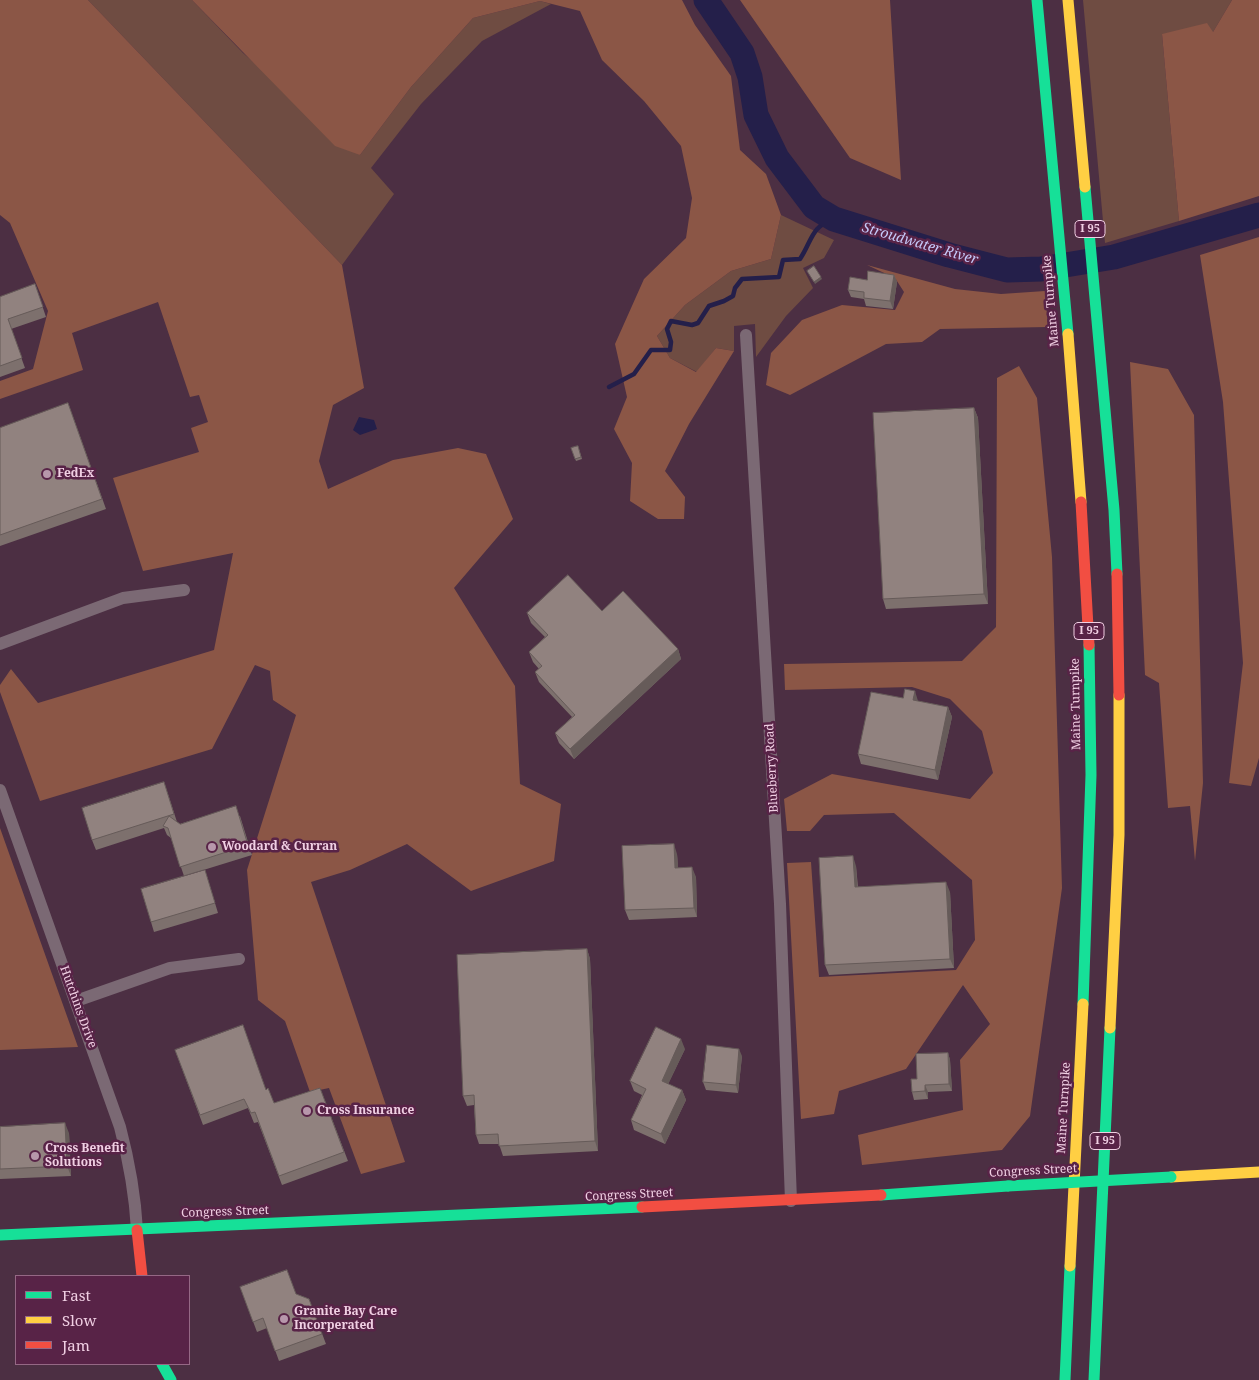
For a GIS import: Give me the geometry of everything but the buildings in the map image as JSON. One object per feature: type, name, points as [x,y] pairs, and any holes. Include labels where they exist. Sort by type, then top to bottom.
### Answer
[{"type":"main road","name":"Maine Turnpike","points":[[1037,0],[1067,325],[1087,581],[1091,775],[1086,937],[1065,1380]]},
{"type":"main road","name":"I 95","points":[[1068,0],[1098,322],[1116,564],[1120,753],[1094,1380]]},
{"type":"main road","name":"Congress Street","points":[[0,1235],[791,1201],[1008,1186],[1259,1172]]},
{"type":"main road","points":[[137,1230],[142,1275]]},
{"type":"main road","points":[[163,1365],[171,1380]]},
{"type":"street","name":"Blueberry Road","points":[[746,335],[780,904],[791,1201]]},
{"type":"street","points":[[0,644],[123,598],[184,590]]},
{"type":"street","name":"Hutchins Drive","points":[[0,790],[76,1001],[128,1157],[135,1198],[137,1230]]},
{"type":"street","points":[[76,1001],[163,970],[239,959]]},
{"type":"shaded area","points":[[0,0],[88,0],[342,265],[364,388],[333,405],[319,461],[328,489],[393,460],[458,448],[486,454],[513,519],[454,588],[515,686],[520,784],[561,804],[554,861],[471,891],[407,844],[350,870],[311,882],[405,1162],[361,1174],[329,1088],[310,1092],[285,1021],[258,1000],[247,870],[296,715],[273,700],[270,671],[255,665],[212,749],[40,801],[0,692],[0,685],[11,669],[38,703],[214,650],[233,553],[143,571],[113,478],[199,452],[191,428],[208,422],[199,395],[190,397],[158,302],[72,333],[83,370],[0,399],[0,381],[33,369],[48,311],[10,223],[0,215]]},
{"type":"shaded area","points":[[88,0],[192,0],[243,53],[360,155],[411,87],[473,18],[540,1],[551,4],[482,41],[421,104],[371,168],[394,194],[342,265]]},
{"type":"shaded area","points":[[192,0],[682,0],[695,25],[731,76],[740,150],[766,174],[781,215],[771,259],[731,271],[685,305],[657,336],[670,358],[696,372],[716,348],[734,351],[689,424],[665,471],[685,497],[684,519],[658,519],[630,501],[632,463],[614,429],[627,397],[615,344],[644,279],[686,238],[692,198],[681,146],[644,101],[602,60],[580,11],[540,1],[473,18],[411,87],[360,155],[335,146]]},
{"type":"shaded area","points":[[740,0],[890,0],[901,180],[850,158]]},
{"type":"shaded area","points":[[1083,0],[1232,0],[1213,32],[1162,34],[1179,221],[1105,243]]},
{"type":"shaded area","points":[[1232,0],[1259,0],[1259,196],[1179,221],[1162,34],[1207,23],[1213,32]]},
{"type":"shaded area","points":[[781,215],[834,240],[824,258],[803,268],[813,288],[786,316],[756,357],[755,324],[734,326],[734,351],[716,348],[697,372],[670,358],[657,336],[685,305],[731,271],[771,259]]},
{"type":"shaded area","points":[[1259,237],[1259,758],[1251,786],[1229,783],[1243,663],[1223,402],[1200,255]]},
{"type":"shaded area","points":[[867,265],[955,289],[1001,294],[1045,291],[1048,327],[940,329],[922,342],[886,344],[790,395],[766,385],[771,353],[802,320],[842,305],[895,310],[904,292],[895,278]]},
{"type":"shaded area","points":[[1130,362],[1168,369],[1194,415],[1203,783],[1195,861],[1190,806],[1168,808],[1159,683],[1145,675]]},
{"type":"shaded area","points":[[1019,366],[1037,398],[1052,557],[1062,888],[1030,1116],[1002,1150],[862,1165],[858,1135],[963,1110],[960,1060],[990,1024],[963,985],[906,1069],[839,1091],[834,1114],[801,1119],[787,863],[811,862],[819,977],[956,970],[975,940],[972,880],[894,813],[824,815],[810,831],[787,831],[784,799],[832,774],[970,799],[993,773],[982,731],[950,699],[912,687],[785,690],[784,664],[962,661],[996,627],[997,378]]},
{"type":"shaded area","points":[[359,417],[374,420],[377,429],[360,435],[353,430]]},
{"type":"shaded area","points":[[0,828],[78,1047],[0,1050]]},
{"type":"waterway","name":"Stroudwater River","points":[[706,0],[742,53],[750,77],[756,115],[777,158],[814,207],[834,219],[949,255],[1007,270],[1041,269],[1114,257],[1259,215]]},
{"type":"waterway","points":[[609,387],[634,374],[651,350],[670,350],[671,342],[667,329],[671,321],[692,325],[698,323],[709,306],[733,296],[735,288],[742,279],[779,277],[783,260],[800,259],[816,230],[826,222],[834,219]]},
{"type":"traffic: fast","points":[[1037,0],[1068,334]]},
{"type":"traffic: fast","points":[[1085,187],[1114,510],[1117,574]]},
{"type":"traffic: fast","points":[[1083,1004],[1091,775],[1089,645]]},
{"type":"traffic: fast","points":[[1094,1380],[1110,1028]]},
{"type":"traffic: fast","points":[[1008,1186],[1171,1177]]},
{"type":"traffic: fast","points":[[881,1195],[1008,1186]]},
{"type":"traffic: fast","points":[[0,1235],[642,1207]]},
{"type":"traffic: fast","points":[[1065,1380],[1070,1266]]},
{"type":"traffic: fast","points":[[163,1365],[171,1380]]},
{"type":"traffic: slow","points":[[1068,0],[1085,187]]},
{"type":"traffic: slow","points":[[1068,334],[1081,502]]},
{"type":"traffic: slow","points":[[1110,1028],[1119,835],[1119,695]]},
{"type":"traffic: slow","points":[[1070,1266],[1083,1004]]},
{"type":"traffic: slow","points":[[1171,1177],[1259,1172]]},
{"type":"traffic: jam","points":[[1081,502],[1089,645]]},
{"type":"traffic: jam","points":[[1117,574],[1119,695]]},
{"type":"traffic: jam","points":[[642,1207],[881,1195]]},
{"type":"traffic: jam","points":[[137,1230],[142,1275]]},
{"type":"place","name":"FedEx","points":[[47,474]]},
{"type":"place","name":"Woodard & Curran","points":[[212,847]]},
{"type":"place","name":"Cross Insurance","points":[[307,1111]]},
{"type":"place","name":"Cross Benefit Solutions","points":[[35,1156]]},
{"type":"place","name":"Granite Bay Care Incorperated","points":[[284,1319]]}]
